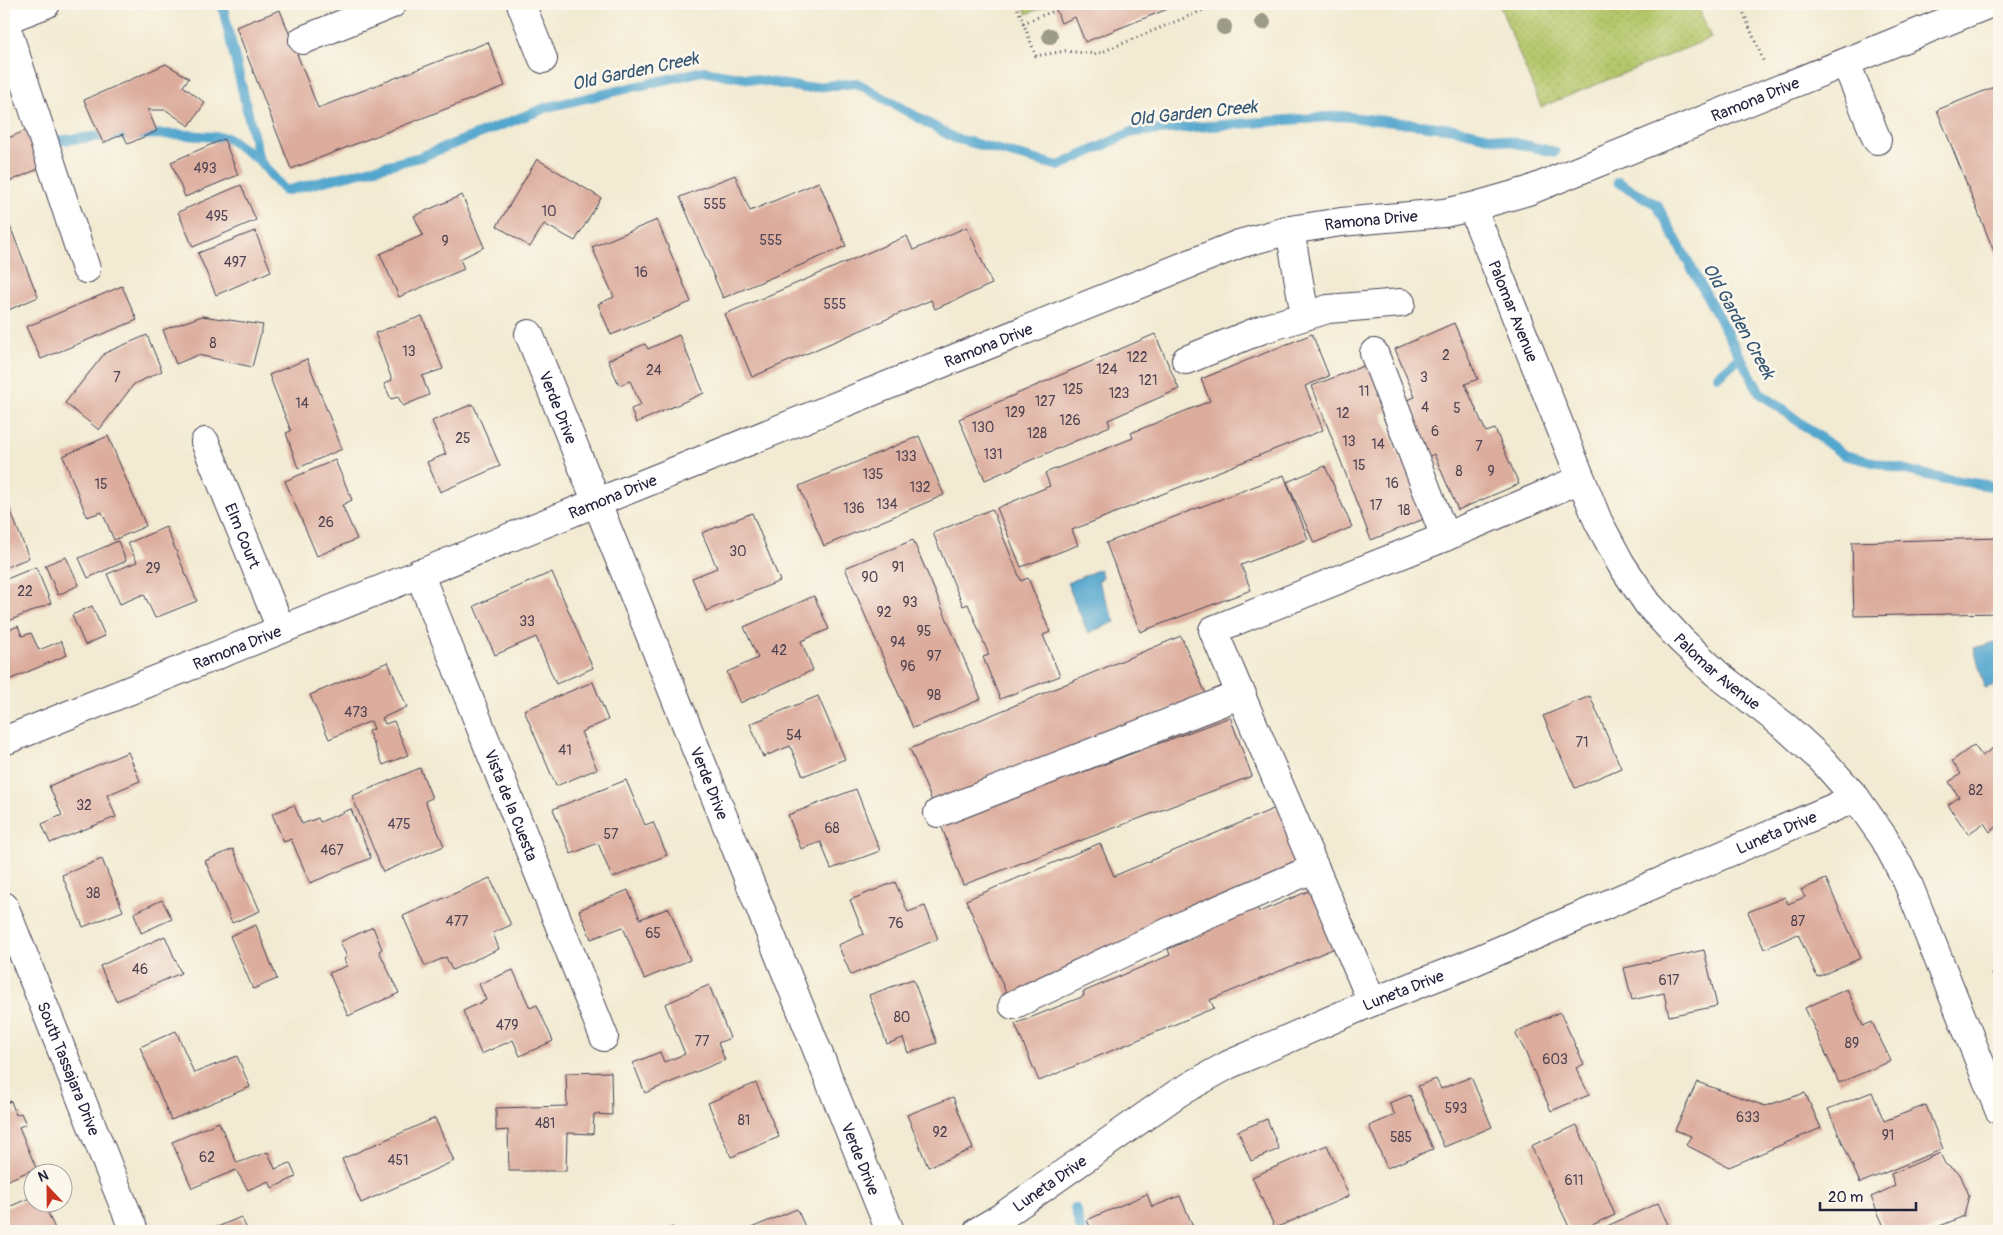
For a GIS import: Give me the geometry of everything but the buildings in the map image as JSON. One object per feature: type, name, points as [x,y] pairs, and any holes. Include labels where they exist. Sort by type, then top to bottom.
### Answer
[{"type":"street","points":[[302,40],[392,4]]},
{"type":"street","points":[[521,4],[543,59]]},
{"type":"street","name":"Ramona Drive","points":[[4,741],[1239,244],[1290,230],[1341,222],[1444,213],[1528,191],[1989,4]]},
{"type":"street","points":[[22,12],[86,269]]},
{"type":"street","points":[[1846,63],[1877,140]]},
{"type":"street","name":"Palomar Avenue","points":[[1472,207],[1581,479],[1603,530],[1621,564],[1648,604],[1681,640],[1716,673],[1788,728],[1824,761],[1856,798],[1884,838],[1907,881],[1999,1110]]},
{"type":"street","points":[[1290,230],[1305,316]]},
{"type":"street","points":[[1186,360],[1263,328],[1328,309],[1401,303]]},
{"type":"street","name":"Verde Drive","points":[[529,334],[890,1231]]},
{"type":"street","points":[[1374,353],[1445,537]]},
{"type":"street","name":"Elm Court","points":[[205,442],[280,629]]},
{"type":"street","points":[[1372,1002],[1242,694],[1213,630],[1445,537],[1581,479]]},
{"type":"street","name":"Vista de la Cuesta","points":[[419,573],[604,1037]]},
{"type":"street","points":[[938,814],[1242,694]]},
{"type":"street","name":"Luneta Drive","points":[[978,1231],[1000,1218],[1186,1088],[1228,1065],[1372,1002],[1454,970],[1856,798]]},
{"type":"street","points":[[1013,1005],[1194,920],[1316,868]]},
{"type":"street","name":"South Tassajara Drive","points":[[4,906],[134,1231]]},
{"type":"path","points":[[1016,4],[1036,56],[1065,51],[1097,54],[1218,4]]},
{"type":"path","points":[[1740,4],[1775,91]]},
{"type":"path","points":[[1024,23],[1056,10]]},
{"type":"green space","points":[[1023,4],[1051,4],[1027,14]]},
{"type":"green space","points":[[1499,4],[1697,4],[1711,38],[1541,107]]},
{"type":"water","points":[[1100,569],[1103,578],[1098,581],[1115,622],[1088,633],[1067,583]]},
{"type":"water","points":[[1999,641],[1999,684],[1985,688],[1974,648]]},
{"type":"waterway","points":[[222,4],[259,160]]},
{"type":"waterway","name":"Old Garden Creek","points":[[47,142],[112,135],[173,134],[228,138],[259,160],[285,191],[420,157],[548,107],[703,71],[805,88],[857,83],[954,138],[1059,166],[1132,132],[1341,116],[1454,129],[1555,152]]},
{"type":"waterway","name":"Old Garden Creek","points":[[1618,182],[1657,205],[1760,393],[1844,455],[1939,478],[1999,487]]},
{"type":"waterway","points":[[1718,376],[1740,357]]},
{"type":"waterway","points":[[1075,1208],[1081,1231]]}]
